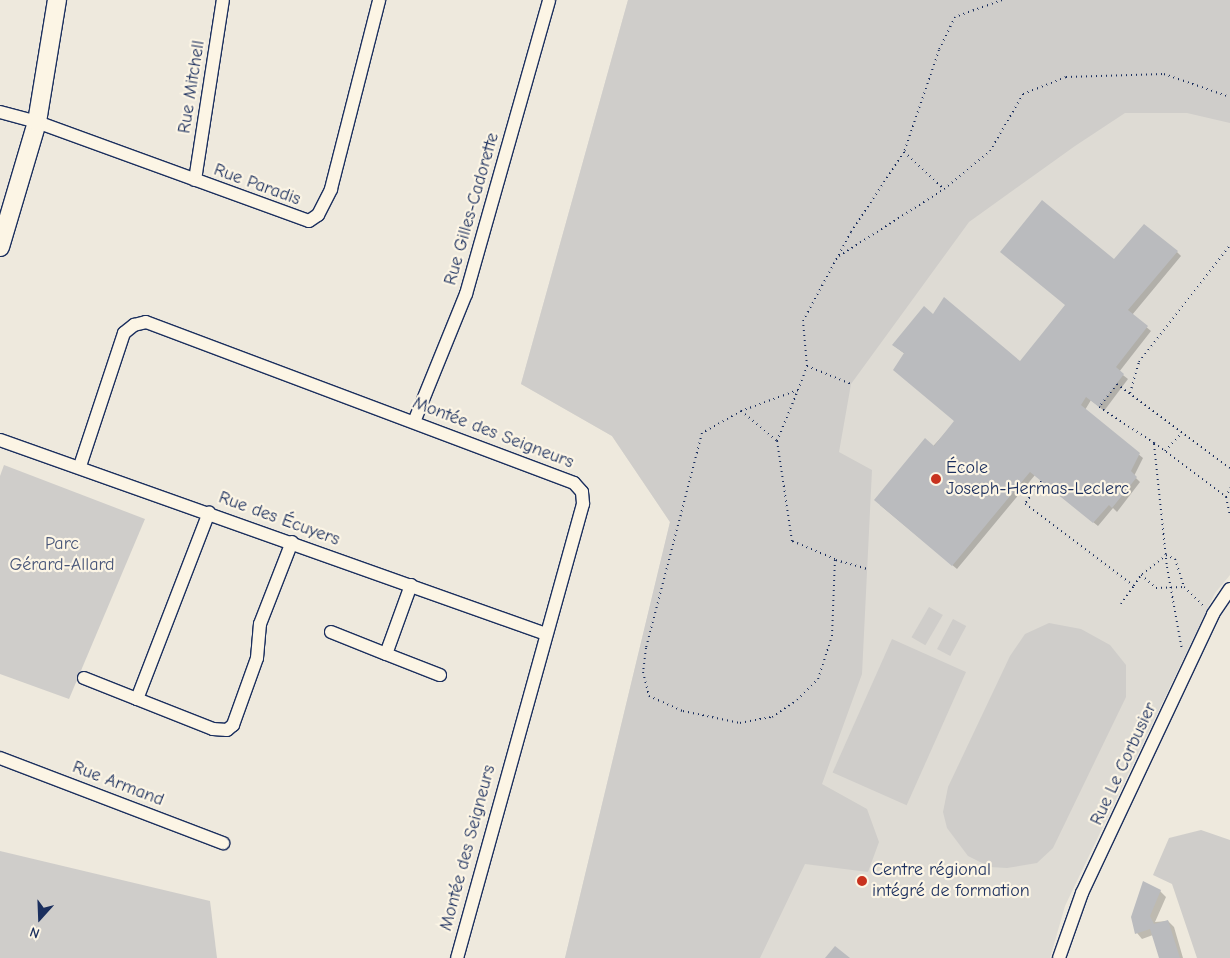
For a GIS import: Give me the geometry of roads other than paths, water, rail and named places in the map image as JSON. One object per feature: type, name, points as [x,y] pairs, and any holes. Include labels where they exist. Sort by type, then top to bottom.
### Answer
[{"type":"street","points":[[0,247],[37,122],[57,0]]},
{"type":"street","name":"Rue Mitchell","points":[[195,180],[223,0]]},
{"type":"street","name":"Rue Paradis","points":[[0,112],[37,122],[297,219],[308,221],[318,215],[331,188],[379,0]]},
{"type":"street","name":"Rue Gilles-Cadorette","points":[[414,422],[466,294],[549,0]]},
{"type":"street","name":"Montée des Seigneurs","points":[[80,466],[124,333],[134,325],[146,322],[574,483],[582,492],[583,504],[457,958]]},
{"type":"street","name":"Rue des Écuyers","points":[[0,440],[80,466],[546,634]]},
{"type":"street","points":[[137,699],[209,512]]},
{"type":"street","points":[[84,678],[219,730],[233,725],[257,658],[260,624],[292,542]]},
{"type":"street","points":[[386,654],[411,585]]},
{"type":"street","name":"Rue Le Corbusier","points":[[1059,958],[1080,897],[1213,614],[1230,589]]},
{"type":"street","points":[[331,632],[440,675]]},
{"type":"street","name":"Rue Armand","points":[[0,758],[223,843]]},
{"type":"place","name":"École Joseph-Hermas-Leclerc","points":[[936,479]]},
{"type":"place","name":"Centre régional intégré de formation","points":[[862,881]]},
{"type":"park label","name":"Parc Gérard-Allard","points":[[62,555]]}]
